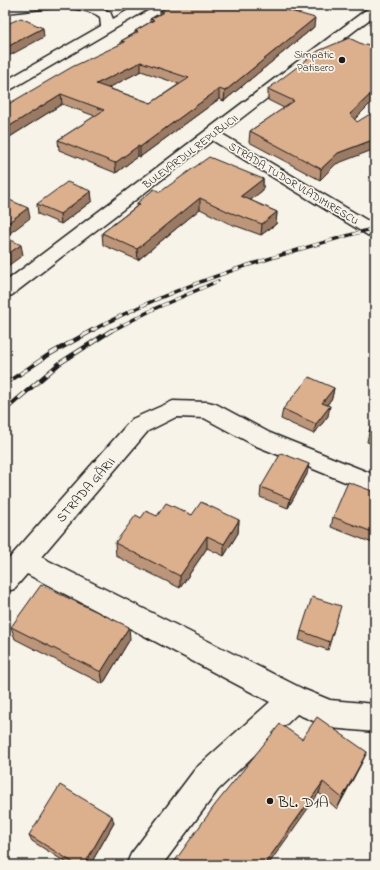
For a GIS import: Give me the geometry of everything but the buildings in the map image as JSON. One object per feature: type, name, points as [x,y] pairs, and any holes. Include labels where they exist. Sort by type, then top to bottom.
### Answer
[{"type":"main road","points":[[53,5],[76,5],[94,8],[106,15],[108,27]]},
{"type":"main road","points":[[5,9],[57,5]]},
{"type":"main road","points":[[5,87],[146,5]]},
{"type":"main road","name":"BULEVARDUL REPUBLICII","points":[[5,291],[212,134],[342,41],[349,29],[375,9]]},
{"type":"main road","points":[[349,29],[375,18]]},
{"type":"main road","name":"STRADA TUDOR VLADIMIRESCU","points":[[212,134],[375,232]]},
{"type":"main road","name":"STRADA GĂRII","points":[[5,580],[140,425],[173,409],[208,410],[262,439],[375,485]]},
{"type":"main road","points":[[24,560],[293,699],[330,714],[375,718]]},
{"type":"main road","points":[[142,865],[207,779],[293,699]]},
{"type":"railway","points":[[93,330],[159,298],[194,284],[230,271],[375,228]]},
{"type":"railway","points":[[111,331],[156,308],[218,281]]},
{"type":"railway","points":[[5,384],[50,354],[93,330]]},
{"type":"railway","points":[[5,410],[60,363],[112,330]]},
{"type":"place","name":"Simpatic Patisero","points":[[342,60]]},
{"type":"place","name":"BL. D1A","points":[[270,801]]}]
